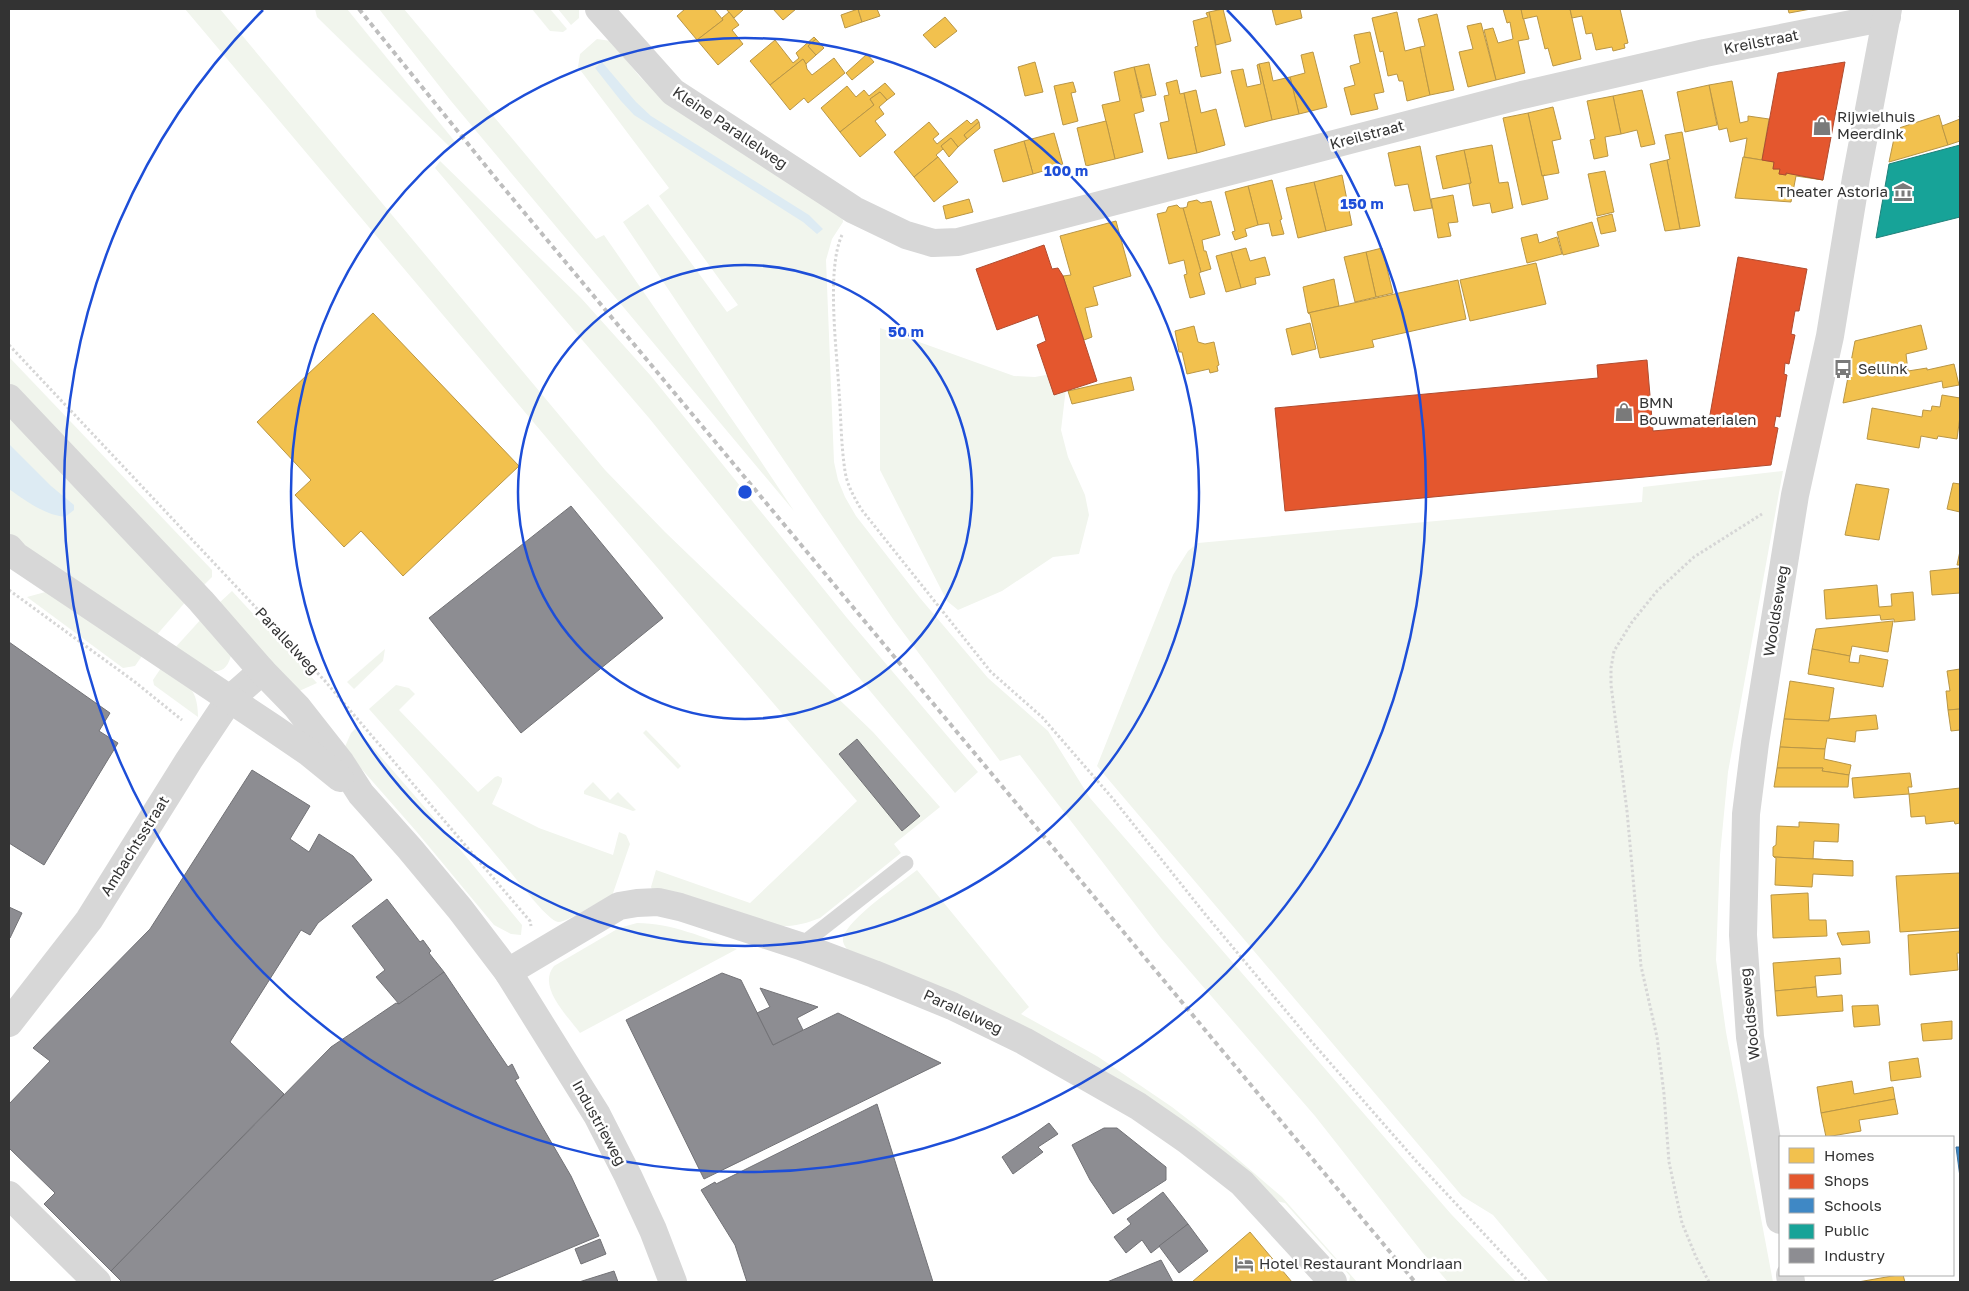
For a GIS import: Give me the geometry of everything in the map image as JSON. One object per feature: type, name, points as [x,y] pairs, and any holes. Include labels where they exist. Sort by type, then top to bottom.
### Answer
[{"type":"street","name":"Kleine Parallelweg","points":[[606,11],[673,92],[854,210]]},
{"type":"street","name":"Kreilstraat","points":[[854,210],[906,236],[933,243],[958,242],[1522,95],[1888,13]]},
{"type":"street","name":"Wooldseweg","points":[[1779,1214],[1750,1037],[1743,935],[1746,814],[1755,743],[1795,495],[1830,336],[1856,178],[1888,13]]},
{"type":"street","points":[[9,398],[201,601],[262,671],[303,714],[341,763],[360,794]]},
{"type":"street","points":[[9,548],[16,556],[308,752],[360,794],[410,849],[460,909],[508,972]]},
{"type":"street","name":"Ambachtsstraat","points":[[9,1023],[89,920],[189,760],[229,700],[262,671]]},
{"type":"street","name":"Parallelweg","points":[[508,972],[619,906],[651,902],[680,907],[800,946],[952,1006],[1024,1041],[1138,1106],[1187,1140],[1242,1183],[1333,1282]]},
{"type":"street","name":"Industrieweg","points":[[508,972],[597,1115],[653,1230],[673,1282]]},
{"type":"street","points":[[9,1195],[97,1282]]},
{"type":"lane","points":[[800,946],[906,863]]},
{"type":"path","points":[[854,210],[838,244],[834,279],[845,472],[851,491],[861,510],[991,672],[1042,717],[1114,800],[1205,914],[1317,1048],[1417,1162],[1529,1282]]},
{"type":"path","name":"Parallelweg","points":[[9,345],[331,688],[530,921],[533,956]]},
{"type":"path","points":[[1709,1282],[1682,1223],[1669,1162],[1664,1094],[1657,1037],[1641,966],[1627,811],[1611,685],[1611,668],[1614,651],[1632,622],[1657,591],[1694,557],[1795,495]]},
{"type":"shaded area","points":[[185,9],[220,9],[605,470],[665,532],[873,732],[940,807],[894,844],[901,853],[820,918],[798,925],[775,926],[653,891],[651,887],[656,870],[750,903],[857,801],[572,468]]},
{"type":"shaded area","points":[[315,9],[347,9],[456,143],[451,148],[317,17]]},
{"type":"shaded area","points":[[379,9],[404,9],[596,239],[604,235],[794,511],[451,101]]},
{"type":"shaded area","points":[[532,9],[550,9],[567,29],[563,32],[550,31]]},
{"type":"shaded area","points":[[558,9],[579,9],[579,18],[571,25]]},
{"type":"shaded area","points":[[597,39],[611,41],[640,77],[657,93],[842,213],[843,222],[832,239],[826,260],[834,462],[838,480],[856,516],[920,598],[988,678],[1048,731],[1090,798],[1451,1214],[1516,1282],[1448,1282],[1422,1252],[1315,1116],[1161,938],[1020,755],[1000,761],[893,619],[623,222],[648,204],[727,312],[738,305],[659,196],[669,188],[578,67],[580,54]]},
{"type":"shaded area","points":[[602,62],[636,102],[651,116],[809,215],[823,229],[817,234],[803,222],[634,115],[595,68]]},
{"type":"shaded area","points":[[440,161],[581,298],[651,376],[847,618],[978,772],[955,793],[649,418],[435,168]]},
{"type":"shaded area","points":[[880,328],[1014,376],[1035,377],[1068,371],[1061,430],[1068,457],[1085,495],[1089,515],[1079,554],[1053,557],[1002,591],[958,610],[947,601],[880,470]]},
{"type":"shaded area","points":[[9,357],[212,570],[212,577],[202,587],[9,383]]},
{"type":"shaded area","points":[[9,411],[188,599],[154,638],[15,541],[9,534]]},
{"type":"shaded area","points":[[9,444],[51,486],[74,505],[74,510],[65,517],[57,516],[42,510],[9,489]]},
{"type":"shaded area","points":[[1783,471],[1728,772],[1720,855],[1716,960],[1726,1032],[1773,1282],[1549,1282],[1493,1215],[1462,1196],[1097,766],[1173,575],[1188,551],[1198,543],[1642,502],[1643,487]]},
{"type":"shaded area","points":[[49,591],[144,653],[135,666],[123,668],[27,597]]},
{"type":"shaded area","points":[[232,591],[317,683],[297,692],[218,604]]},
{"type":"shaded area","points":[[204,616],[232,650],[229,662],[223,669],[216,671],[208,670],[173,650]]},
{"type":"shaded area","points":[[385,649],[383,661],[354,689],[347,682]]},
{"type":"shaded area","points":[[163,665],[189,686],[196,698],[198,717],[154,685],[153,680]]},
{"type":"shaded area","points":[[396,685],[409,688],[415,694],[399,710],[478,792],[495,777],[502,778],[492,804],[539,828],[613,855],[619,832],[626,835],[630,844],[612,896],[562,921],[558,922],[548,916],[462,814],[369,709]]},
{"type":"shaded area","points":[[356,728],[441,826],[522,925],[521,935],[511,934],[494,925],[416,831],[344,749],[351,733]]},
{"type":"shaded area","points":[[646,730],[681,766],[678,769],[643,733]]},
{"type":"shaded area","points":[[593,782],[610,800],[618,792],[636,810],[633,811],[584,794],[584,791]]},
{"type":"shaded area","points":[[917,870],[1029,1007],[1021,1014],[1097,1056],[1172,1107],[1226,1149],[1282,1197],[1357,1282],[1349,1282],[1350,1276],[1285,1203],[1276,1201],[1126,1084],[1049,1039],[986,1009],[849,952],[843,938],[854,921]]},
{"type":"shaded area","points":[[637,923],[675,928],[737,949],[580,1033],[551,992],[550,974],[554,966],[619,928]]},
{"type":"building: Homes","points":[[685,9],[714,9],[723,20],[697,40],[677,16]]},
{"type":"building: Homes","points":[[726,9],[742,9],[743,10],[734,18]]},
{"type":"building: Homes","points":[[773,9],[796,9],[783,20]]},
{"type":"building: Homes","points":[[858,9],[862,22],[845,28],[841,15]]},
{"type":"building: Homes","points":[[858,9],[877,9],[880,16],[862,22]]},
{"type":"building: Homes","points":[[1223,9],[1231,41],[1216,45],[1209,12]]},
{"type":"building: Homes","points":[[1272,9],[1300,9],[1302,18],[1276,25]]},
{"type":"building: Homes","points":[[1503,9],[1521,9],[1529,39],[1518,41],[1525,73],[1496,80],[1484,30],[1493,28],[1498,43],[1513,39],[1510,22],[1507,23]]},
{"type":"building: Homes","points":[[1521,9],[1570,9],[1581,59],[1553,66],[1548,48],[1545,49],[1537,16],[1523,19]]},
{"type":"building: Homes","points":[[1570,9],[1620,9],[1628,43],[1624,44],[1625,48],[1613,51],[1612,47],[1596,50],[1592,33],[1586,34],[1582,16],[1572,18]]},
{"type":"building: Homes","points":[[1788,9],[1811,9],[1789,13]]},
{"type":"building: Homes","points":[[729,12],[739,25],[732,30],[743,44],[718,65],[697,40],[723,20],[722,18]]},
{"type":"building: Homes","points":[[1209,12],[1221,73],[1201,77],[1195,47],[1198,46],[1193,21],[1208,17],[1206,13]]},
{"type":"building: Homes","points":[[1397,12],[1405,51],[1420,47],[1430,95],[1407,101],[1403,81],[1399,81],[1397,74],[1388,76],[1383,51],[1380,52],[1372,18]]},
{"type":"building: Homes","points":[[1437,14],[1454,90],[1430,95],[1420,47],[1425,46],[1418,19]]},
{"type":"building: Homes","points":[[945,17],[957,31],[935,48],[923,35]]},
{"type":"building: Homes","points":[[1481,23],[1496,80],[1468,87],[1459,52],[1473,49],[1467,26]]},
{"type":"building: Homes","points":[[1370,32],[1384,92],[1374,94],[1378,109],[1351,115],[1344,88],[1355,85],[1350,66],[1360,63],[1354,35]]},
{"type":"building: Homes","points":[[814,37],[816,39],[808,46],[816,55],[806,64],[803,59],[770,85],[750,61],[775,40],[793,63],[799,58],[796,53]]},
{"type":"building: Homes","points":[[816,39],[824,48],[816,55],[808,46]]},
{"type":"building: Homes","points":[[1313,52],[1327,107],[1299,114],[1290,77],[1305,73],[1301,55]]},
{"type":"building: Homes","points":[[867,54],[874,62],[852,80],[846,73]]},
{"type":"building: Homes","points":[[834,58],[845,73],[808,103],[804,98],[790,110],[770,85],[803,59],[812,75]]},
{"type":"building: Homes","points":[[1035,62],[1043,92],[1025,96],[1018,67]]},
{"type":"building: Homes","points":[[1269,62],[1273,81],[1290,77],[1299,114],[1272,120],[1259,64]]},
{"type":"building: Homes","points":[[1149,64],[1156,95],[1142,98],[1134,67]]},
{"type":"building: Homes","points":[[1259,64],[1272,120],[1245,127],[1231,71],[1243,69],[1247,87],[1261,84],[1257,65]]},
{"type":"building: Homes","points":[[1134,67],[1144,111],[1134,114],[1143,152],[1115,159],[1102,105],[1120,101],[1114,72]]},
{"type":"building: Homes","points":[[1177,80],[1180,94],[1184,93],[1197,153],[1168,159],[1160,123],[1169,121],[1164,96],[1169,95],[1166,83]]},
{"type":"building: Homes","points":[[1732,81],[1740,123],[1748,121],[1748,116],[1769,119],[1762,160],[1744,157],[1747,138],[1730,142],[1727,128],[1719,130],[1709,85]]},
{"type":"building: Homes","points":[[1073,82],[1076,92],[1071,93],[1078,121],[1063,125],[1054,86]]},
{"type":"building: Homes","points":[[885,83],[895,94],[887,100],[880,92],[870,99],[874,105],[840,132],[821,108],[847,86],[856,97],[864,90],[869,96]]},
{"type":"building: Homes","points":[[1709,85],[1717,125],[1685,132],[1677,92]]},
{"type":"building: Homes","points":[[1196,90],[1201,113],[1216,109],[1225,145],[1197,153],[1184,93]]},
{"type":"building: Homes","points":[[1642,90],[1655,144],[1641,147],[1637,130],[1621,134],[1613,96]]},
{"type":"building: Homes","points":[[880,92],[887,100],[879,107],[884,114],[875,121],[886,135],[860,157],[840,132],[874,105],[870,99]]},
{"type":"building: Homes","points":[[1613,96],[1621,134],[1605,137],[1608,156],[1594,159],[1590,140],[1595,139],[1587,101]]},
{"type":"building: Homes","points":[[1553,107],[1561,139],[1552,141],[1559,173],[1542,176],[1528,113]]},
{"type":"building: Homes","points":[[1528,113],[1542,176],[1545,175],[1543,176],[1548,199],[1522,205],[1503,118]]},
{"type":"building: Homes","points":[[1939,115],[1948,145],[1889,162],[1896,129]]},
{"type":"building: Homes","points":[[977,119],[979,122],[964,135],[967,139],[958,147],[951,138],[941,146],[945,151],[943,149],[936,155],[938,157],[914,177],[894,152],[929,122],[939,134],[933,139],[937,144],[967,120],[971,124]]},
{"type":"building: Homes","points":[[1960,119],[1960,141],[1948,145],[1942,126]]},
{"type":"building: Homes","points":[[1106,121],[1115,159],[1086,166],[1077,128]]},
{"type":"building: Homes","points":[[979,122],[980,128],[967,139],[964,135]]},
{"type":"building: Homes","points":[[1682,132],[1700,226],[1680,229],[1667,160],[1670,159],[1665,135]]},
{"type":"building: Homes","points":[[1054,133],[1063,165],[1033,174],[1024,141]]},
{"type":"building: Homes","points":[[951,138],[958,147],[949,157],[941,146]]},
{"type":"building: Homes","points":[[1024,141],[1033,174],[1003,182],[994,150]]},
{"type":"building: Homes","points":[[1492,145],[1499,183],[1508,182],[1513,208],[1492,213],[1490,203],[1473,206],[1469,184],[1471,183],[1464,150]]},
{"type":"building: Homes","points":[[1420,146],[1432,208],[1414,211],[1408,184],[1395,186],[1388,153]]},
{"type":"building: Homes","points":[[1464,150],[1471,183],[1443,189],[1436,156]]},
{"type":"building: Homes","points":[[938,157],[958,182],[934,202],[914,177]]},
{"type":"building: Homes","points":[[1743,157],[1774,162],[1773,169],[1780,169],[1779,174],[1786,175],[1786,173],[1823,180],[1796,176],[1791,202],[1735,198]]},
{"type":"building: Homes","points":[[1667,160],[1680,229],[1665,231],[1650,164]]},
{"type":"building: Homes","points":[[1605,171],[1614,212],[1597,216],[1588,174]]},
{"type":"building: Homes","points":[[1342,175],[1352,225],[1326,231],[1314,182]]},
{"type":"building: Homes","points":[[1272,180],[1284,234],[1272,236],[1269,223],[1258,225],[1248,186]]},
{"type":"building: Homes","points":[[1314,182],[1326,231],[1298,238],[1286,188]]},
{"type":"building: Homes","points":[[1248,186],[1258,225],[1245,229],[1247,236],[1235,240],[1232,232],[1235,231],[1225,192]]},
{"type":"building: Homes","points":[[1453,195],[1458,222],[1448,223],[1451,236],[1438,238],[1431,199]]},
{"type":"building: Homes","points":[[969,199],[973,212],[946,219],[943,206]]},
{"type":"building: Homes","points":[[1197,200],[1201,203],[1211,201],[1220,235],[1202,240],[1211,269],[1201,272],[1183,208],[1187,207],[1188,202]]},
{"type":"building: Homes","points":[[1177,205],[1183,208],[1201,272],[1199,273],[1205,294],[1190,298],[1184,275],[1187,274],[1184,260],[1169,264],[1157,214],[1166,212],[1168,207]]},
{"type":"building: Homes","points":[[1612,214],[1616,231],[1601,234],[1597,218]]},
{"type":"building: Homes","points":[[1116,221],[1131,276],[1093,287],[1098,305],[1085,308],[1092,337],[1084,340],[1063,276],[1071,275],[1060,236]]},
{"type":"building: Homes","points":[[1592,222],[1599,246],[1563,255],[1557,232]]},
{"type":"building: Homes","points":[[1537,234],[1539,243],[1557,237],[1562,254],[1527,263],[1521,238]]},
{"type":"building: Homes","points":[[1246,248],[1250,261],[1265,257],[1270,275],[1255,278],[1256,284],[1241,288],[1231,252]]},
{"type":"building: Homes","points":[[1382,248],[1393,293],[1376,297],[1366,252]]},
{"type":"building: Homes","points":[[1231,252],[1241,288],[1226,292],[1216,256]]},
{"type":"building: Homes","points":[[1366,252],[1376,297],[1355,302],[1344,257]]},
{"type":"building: Homes","points":[[1536,263],[1546,304],[1470,321],[1460,280]]},
{"type":"building: Homes","points":[[1334,279],[1339,306],[1308,313],[1303,287]]},
{"type":"building: Homes","points":[[1458,280],[1466,319],[1372,340],[1374,347],[1320,358],[1310,314],[1308,313]]},
{"type":"building: Homes","points":[[373,313],[519,466],[403,576],[361,531],[344,547],[295,495],[311,480],[257,422]]},
{"type":"building: Homes","points":[[1310,323],[1316,349],[1292,355],[1286,329]]},
{"type":"building: Homes","points":[[1921,325],[1927,349],[1906,354],[1908,371],[1927,368],[1927,370],[1954,364],[1959,385],[1943,388],[1942,381],[1843,403],[1855,341]]},
{"type":"building: Homes","points":[[1194,326],[1198,342],[1205,344],[1214,342],[1219,365],[1217,366],[1218,371],[1210,373],[1209,369],[1187,374],[1182,352],[1179,352],[1175,331]]},
{"type":"building: Homes","points":[[1131,377],[1134,390],[1072,404],[1068,391]]},
{"type":"building: Homes","points":[[1942,395],[1960,398],[1957,439],[1938,436],[1937,439],[1921,436],[1919,448],[1867,439],[1872,408],[1922,417],[1923,410],[1931,411],[1932,406],[1940,407]]},
{"type":"building: Homes","points":[[1953,483],[1960,484],[1960,512],[1947,509]]},
{"type":"building: Homes","points":[[1856,484],[1889,489],[1879,540],[1845,535]]},
{"type":"building: Homes","points":[[1960,551],[1960,565],[1957,565]]},
{"type":"building: Homes","points":[[1960,568],[1960,593],[1932,595],[1930,571]]},
{"type":"building: Homes","points":[[1877,585],[1879,607],[1892,606],[1891,594],[1913,592],[1915,620],[1894,622],[1894,619],[1881,620],[1880,615],[1826,619],[1824,590]]},
{"type":"building: Homes","points":[[1893,621],[1888,652],[1852,646],[1850,656],[1812,649],[1816,629]]},
{"type":"building: Homes","points":[[1812,649],[1850,656],[1849,662],[1859,663],[1860,655],[1888,660],[1883,687],[1808,674]]},
{"type":"building: Homes","points":[[1960,669],[1960,709],[1948,710],[1946,691],[1950,691],[1947,671]]},
{"type":"building: Homes","points":[[1790,681],[1834,688],[1829,721],[1784,719]]},
{"type":"building: Homes","points":[[1960,709],[1960,730],[1951,731],[1948,710]]},
{"type":"building: Homes","points":[[1876,715],[1878,729],[1856,731],[1855,742],[1827,738],[1825,749],[1780,747],[1784,719],[1829,721],[1829,719]]},
{"type":"building: Homes","points":[[1780,747],[1825,749],[1824,759],[1851,765],[1849,775],[1822,771],[1823,768],[1777,768]]},
{"type":"building: Homes","points":[[1777,768],[1823,768],[1822,771],[1849,775],[1848,787],[1774,787]]},
{"type":"building: Homes","points":[[1910,773],[1912,787],[1908,787],[1909,794],[1854,798],[1852,778]]},
{"type":"building: Homes","points":[[1960,788],[1960,823],[1955,824],[1954,821],[1926,824],[1925,816],[1911,817],[1909,794]]},
{"type":"building: Homes","points":[[1799,822],[1839,824],[1838,842],[1814,841],[1813,859],[1774,857],[1773,847],[1776,845],[1777,826],[1799,827]]},
{"type":"building: Homes","points":[[1774,857],[1853,861],[1853,876],[1813,874],[1812,887],[1775,885],[1776,858]]},
{"type":"building: Homes","points":[[1960,873],[1960,928],[1900,932],[1896,876]]},
{"type":"building: Homes","points":[[1808,893],[1809,920],[1826,920],[1827,936],[1773,938],[1771,895]]},
{"type":"building: Homes","points":[[1869,931],[1870,943],[1842,945],[1837,933]]},
{"type":"building: Homes","points":[[1960,931],[1960,953],[1957,953],[1958,970],[1910,975],[1908,935]]},
{"type":"building: Homes","points":[[1840,958],[1841,974],[1815,976],[1816,987],[1775,991],[1773,963]]},
{"type":"building: Homes","points":[[1816,987],[1817,997],[1842,995],[1843,1011],[1777,1016],[1775,991]]},
{"type":"building: Homes","points":[[1878,1005],[1880,1025],[1854,1027],[1852,1006]]},
{"type":"building: Homes","points":[[1952,1021],[1952,1039],[1923,1041],[1921,1024]]},
{"type":"building: Homes","points":[[1918,1058],[1921,1077],[1891,1081],[1889,1062]]},
{"type":"building: Homes","points":[[1852,1081],[1854,1094],[1893,1087],[1895,1099],[1821,1113],[1817,1087]]},
{"type":"building: Homes","points":[[1895,1099],[1898,1114],[1859,1120],[1861,1131],[1826,1136],[1821,1113]]},
{"type":"building: Homes","points":[[1250,1232],[1292,1282],[1192,1282]]},
{"type":"building: Homes","points":[[1903,1276],[1905,1282],[1858,1282]]},
{"type":"building: Shops","points":[[1845,62],[1823,180],[1786,173],[1786,175],[1779,174],[1780,169],[1773,169],[1774,162],[1762,160],[1778,73]]},
{"type":"building: Shops","points":[[1044,245],[1052,269],[1058,268],[1063,276],[1097,381],[1054,395],[1037,345],[1046,341],[1038,315],[997,330],[976,269]]},
{"type":"building: Shops","points":[[1738,257],[1807,269],[1799,311],[1795,311],[1791,334],[1795,335],[1789,364],[1785,363],[1784,374],[1787,375],[1780,417],[1776,416],[1774,427],[1778,428],[1771,465],[1285,511],[1275,408],[1598,378],[1597,365],[1647,360],[1653,431],[1708,426]]},
{"type":"building: Schools","points":[[1956,1147],[1960,1147],[1960,1177]]},
{"type":"building: Public","points":[[1960,145],[1960,217],[1876,238],[1889,164]]},
{"type":"building: Industry","points":[[571,506],[663,618],[521,733],[429,618]]},
{"type":"building: Industry","points":[[9,642],[110,713],[99,731],[118,743],[44,865],[9,843]]},
{"type":"building: Industry","points":[[857,739],[920,816],[902,831],[839,754]]},
{"type":"building: Industry","points":[[252,770],[310,806],[290,839],[309,852],[319,834],[353,856],[372,880],[318,923],[310,935],[301,930],[230,1042],[284,1094],[111,1271],[44,1204],[55,1193],[9,1148],[9,1104],[50,1061],[33,1048],[150,929]]},
{"type":"building: Industry","points":[[387,899],[420,942],[423,940],[431,951],[429,953],[444,972],[399,1004],[376,977],[385,970],[352,926]]},
{"type":"building: Industry","points":[[9,907],[22,913],[10,938],[9,937]]},
{"type":"building: Industry","points":[[444,972],[508,1067],[512,1064],[519,1078],[515,1080],[571,1176],[599,1236],[489,1282],[122,1282],[111,1271],[331,1047],[396,1003],[399,1004]]},
{"type":"building: Industry","points":[[722,973],[741,980],[773,1045],[838,1013],[941,1063],[704,1179],[626,1020]]},
{"type":"building: Industry","points":[[760,988],[818,1007],[797,1018],[803,1030],[773,1045],[757,1013],[770,1007]]},
{"type":"building: Industry","points":[[877,1104],[933,1282],[747,1282],[735,1245],[701,1190]]},
{"type":"building: Industry","points":[[1049,1123],[1058,1134],[1038,1147],[1043,1152],[1013,1174],[1002,1157]]},
{"type":"building: Industry","points":[[1104,1128],[1117,1128],[1166,1167],[1166,1180],[1113,1214],[1090,1180],[1072,1145]]},
{"type":"building: Industry","points":[[1163,1192],[1188,1224],[1151,1253],[1142,1240],[1126,1253],[1114,1237],[1131,1224],[1127,1219]]},
{"type":"building: Industry","points":[[1188,1224],[1208,1251],[1179,1273],[1159,1246]]},
{"type":"building: Industry","points":[[600,1239],[606,1254],[581,1264],[575,1249]]},
{"type":"building: Industry","points":[[1161,1260],[1173,1282],[1107,1282]]},
{"type":"building: Industry","points":[[614,1271],[618,1282],[579,1282]]},
{"type":"railway","points":[[359,9],[498,181],[1415,1282]]},
{"type":"place","name":"Rijwielhuis Meerdink","points":[[1822,126]]},
{"type":"place","name":"Theater Astoria","points":[[1903,192]]},
{"type":"place","name":"Sellink","points":[[1843,369]]},
{"type":"place","name":"BMN Bouwmaterialen","points":[[1624,412]]},
{"type":"place","name":"Hotel Restaurant Mondriaan","points":[[1244,1264]]}]
